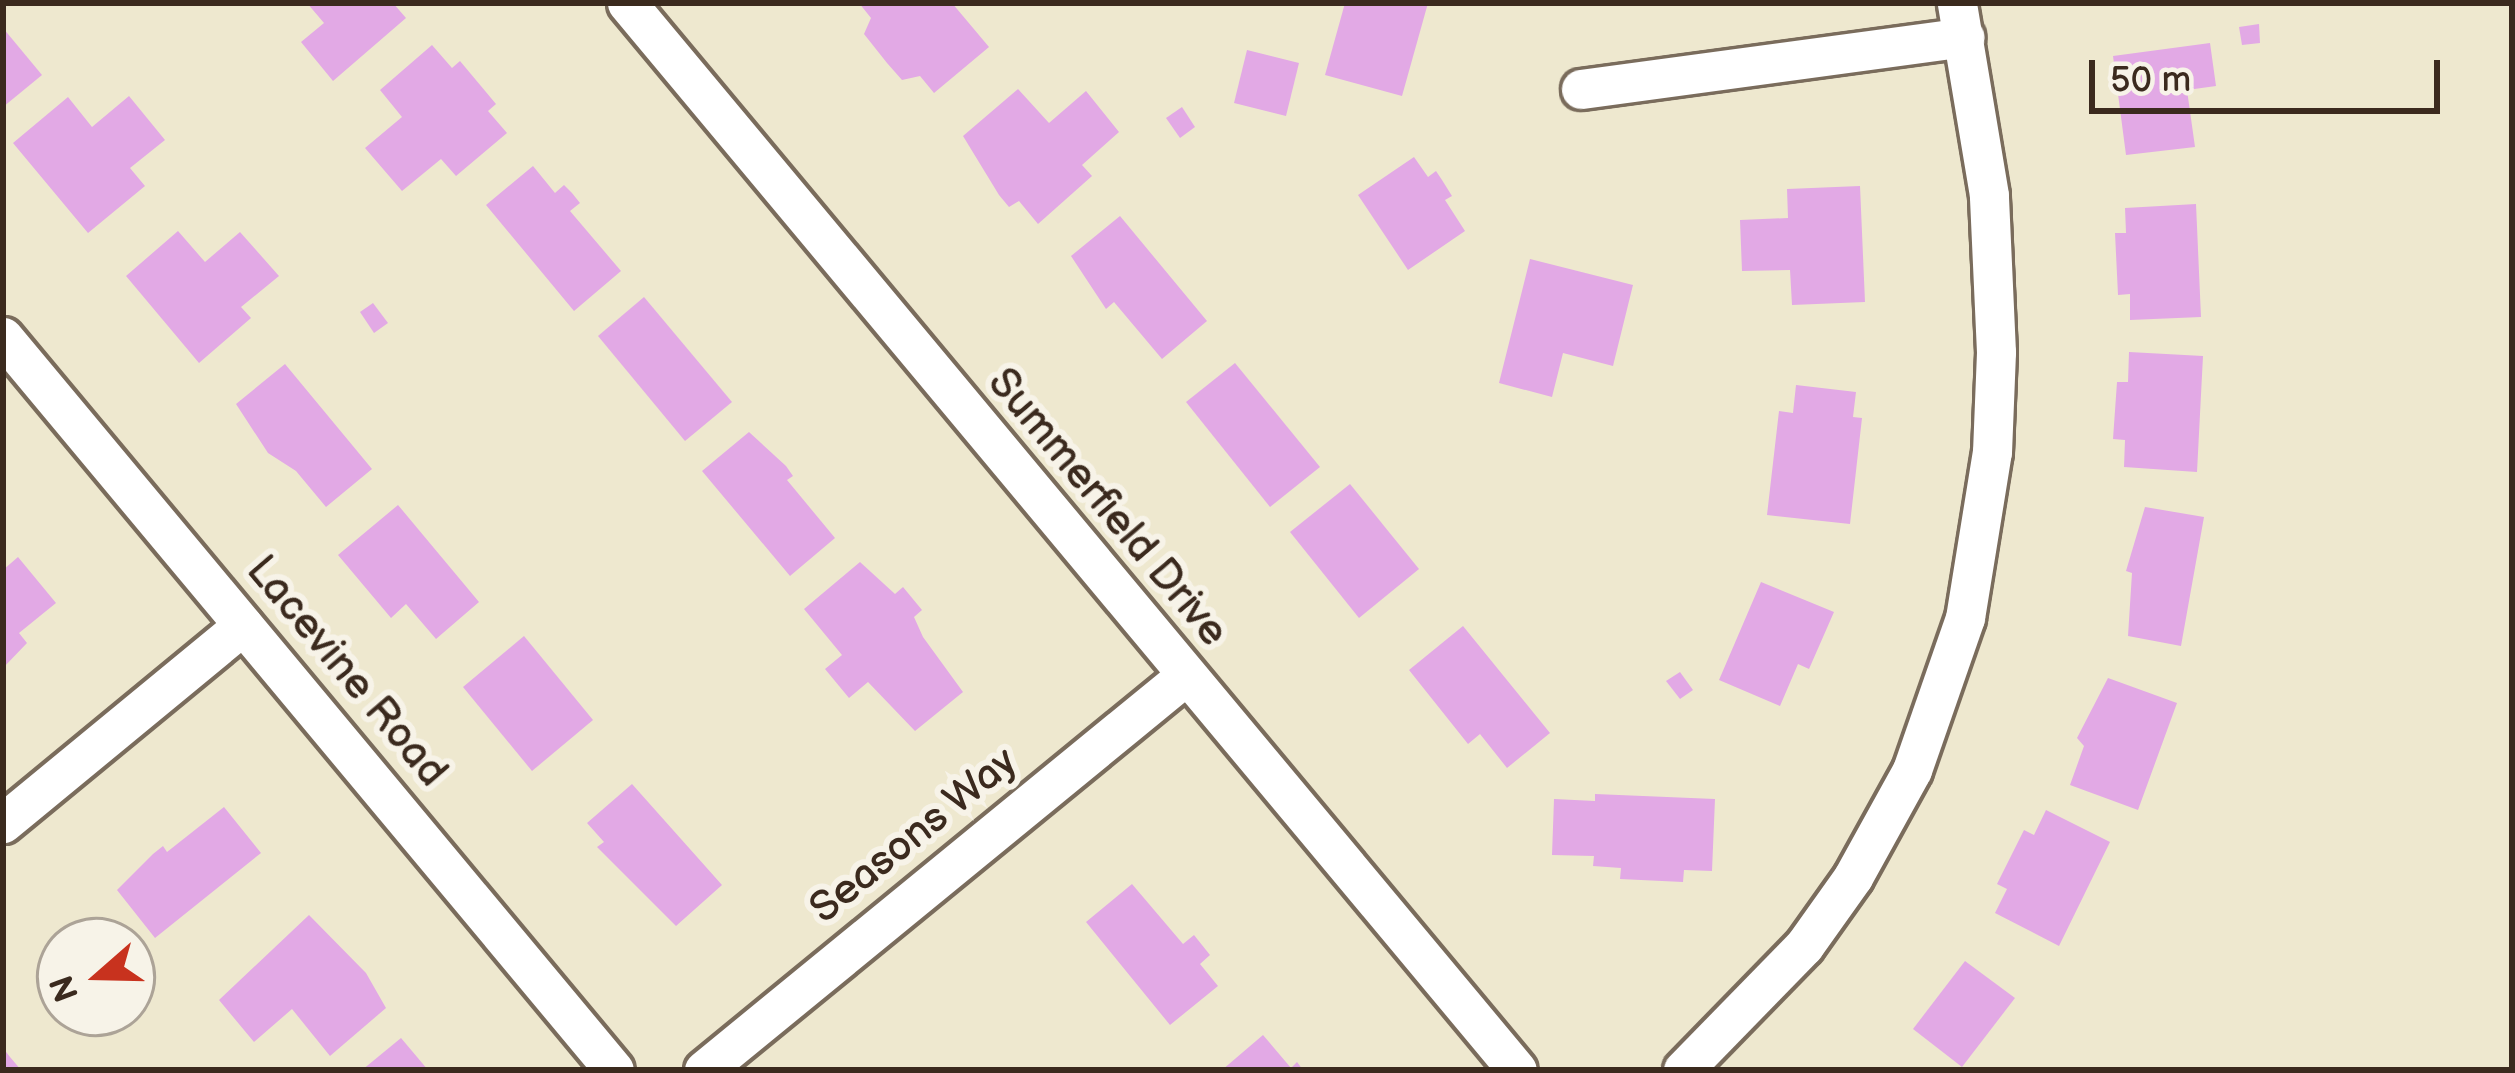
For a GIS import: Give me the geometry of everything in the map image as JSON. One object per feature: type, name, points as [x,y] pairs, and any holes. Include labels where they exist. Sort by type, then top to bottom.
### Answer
[{"type":"street","name":"Summerfield Drive","points":[[627,3],[1516,1070]]},
{"type":"street","points":[[1581,89],[1961,20],[1989,195],[1996,352],[1992,452],[1965,618],[1912,770],[1853,877],[1804,946],[1683,1070]]},
{"type":"street","name":"Lacevine Road","points":[[3,337],[614,1070]]},
{"type":"street","points":[[3,823],[244,625]]},
{"type":"street","name":"Seasons Way","points":[[704,1070],[1184,677]]},
{"type":"building","points":[[307,3],[393,3],[406,18],[333,81],[301,42],[324,23]]},
{"type":"building","points":[[859,3],[952,3],[989,47],[934,93],[920,76],[902,80],[887,63],[864,34],[871,18]]},
{"type":"building","points":[[1345,3],[1428,3],[1402,96],[1325,75]]},
{"type":"building","points":[[2259,24],[2260,43],[2242,45],[2239,27]]},
{"type":"building","points":[[3,28],[42,75],[3,107]]},
{"type":"building","points":[[2210,43],[2216,86],[2187,90],[2195,147],[2126,155],[2113,56]]},
{"type":"building","points":[[432,45],[452,68],[460,61],[496,104],[488,111],[507,133],[456,176],[441,159],[402,191],[365,148],[402,117],[380,90]]},
{"type":"building","points":[[1247,50],[1299,63],[1286,116],[1234,103]]},
{"type":"building","points":[[1018,89],[1049,123],[1086,91],[1119,132],[1082,165],[1092,176],[1038,224],[1019,201],[1009,207],[963,136]]},
{"type":"building","points":[[129,96],[165,140],[130,168],[145,186],[88,233],[13,143],[68,97],[92,127]]},
{"type":"building","points":[[1182,107],[1195,127],[1180,138],[1166,118]]},
{"type":"building","points":[[1414,157],[1428,177],[1436,171],[1452,196],[1445,200],[1465,231],[1408,270],[1358,195]]},
{"type":"building","points":[[533,166],[555,193],[564,185],[572,193],[580,203],[570,211],[621,271],[574,311],[486,205]]},
{"type":"building","points":[[1860,186],[1865,302],[1792,305],[1790,270],[1742,271],[1740,220],[1788,218],[1787,189]]},
{"type":"building","points":[[2196,204],[2201,317],[2130,320],[2130,294],[2118,295],[2115,233],[2126,233],[2125,208]]},
{"type":"building","points":[[1120,216],[1207,321],[1162,359],[1114,302],[1106,309],[1071,256]]},
{"type":"building","points":[[178,231],[205,262],[240,232],[279,276],[241,307],[251,318],[199,363],[126,276]]},
{"type":"building","points":[[1530,259],[1633,285],[1613,366],[1563,353],[1552,397],[1499,383]]},
{"type":"building","points":[[644,297],[732,402],[685,441],[598,336]]},
{"type":"building","points":[[373,303],[388,323],[374,333],[360,312]]},
{"type":"building","points":[[2129,352],[2203,356],[2197,472],[2124,467],[2125,440],[2113,439],[2117,382],[2128,382]]},
{"type":"building","points":[[1235,363],[1320,467],[1270,507],[1186,402]]},
{"type":"building","points":[[285,364],[372,469],[326,507],[296,471],[268,453],[236,404]]},
{"type":"building","points":[[1796,385],[1856,392],[1853,417],[1862,418],[1850,524],[1767,515],[1779,411],[1793,413]]},
{"type":"building","points":[[749,432],[786,466],[793,476],[787,480],[835,538],[790,576],[702,471]]},
{"type":"building","points":[[1350,484],[1419,569],[1359,618],[1290,532]]},
{"type":"building","points":[[398,505],[479,602],[436,639],[406,604],[391,618],[338,555]]},
{"type":"building","points":[[2145,507],[2204,517],[2181,646],[2128,636],[2132,573],[2126,571]]},
{"type":"building","points":[[18,557],[56,603],[19,633],[27,643],[3,668],[3,570]]},
{"type":"building","points":[[860,562],[895,594],[903,587],[922,610],[914,617],[923,637],[963,692],[915,731],[868,682],[849,698],[825,669],[842,655],[804,609]]},
{"type":"building","points":[[1761,582],[1834,612],[1809,669],[1798,664],[1780,706],[1719,680]]},
{"type":"building","points":[[1463,626],[1550,733],[1507,768],[1480,734],[1468,744],[1409,670]]},
{"type":"building","points":[[524,636],[593,720],[532,771],[463,687]]},
{"type":"building","points":[[1680,672],[1693,690],[1680,699],[1666,681]]},
{"type":"building","points":[[2108,678],[2177,703],[2138,810],[2070,785],[2084,746],[2077,738]]},
{"type":"building","points":[[632,784],[722,885],[676,926],[597,847],[604,842],[587,823]]},
{"type":"building","points":[[1595,794],[1715,799],[1712,871],[1684,870],[1683,882],[1620,879],[1621,868],[1593,866],[1594,856],[1552,855],[1554,799],[1595,801]]},
{"type":"building","points":[[224,807],[261,853],[156,937],[156,917],[138,917],[117,890],[163,846],[167,852]]},
{"type":"building","points":[[2046,810],[2110,842],[2059,946],[1995,913],[2007,889],[1997,884],[2024,830],[2034,835]]},
{"type":"building","points":[[1132,884],[1183,944],[1194,935],[1210,955],[1200,964],[1218,986],[1170,1025],[1086,922]]},
{"type":"building","points":[[309,915],[366,973],[386,1008],[330,1056],[292,1009],[254,1042],[219,1000]]},
{"type":"building","points":[[1965,961],[2015,998],[1962,1067],[1913,1029]]},
{"type":"building","points":[[1263,1035],[1291,1068],[1297,1062],[1303,1070],[1222,1070]]},
{"type":"building","points":[[401,1038],[428,1070],[362,1070]]},
{"type":"building","points":[[3,1048],[10,1057],[21,1070],[3,1070]]}]
